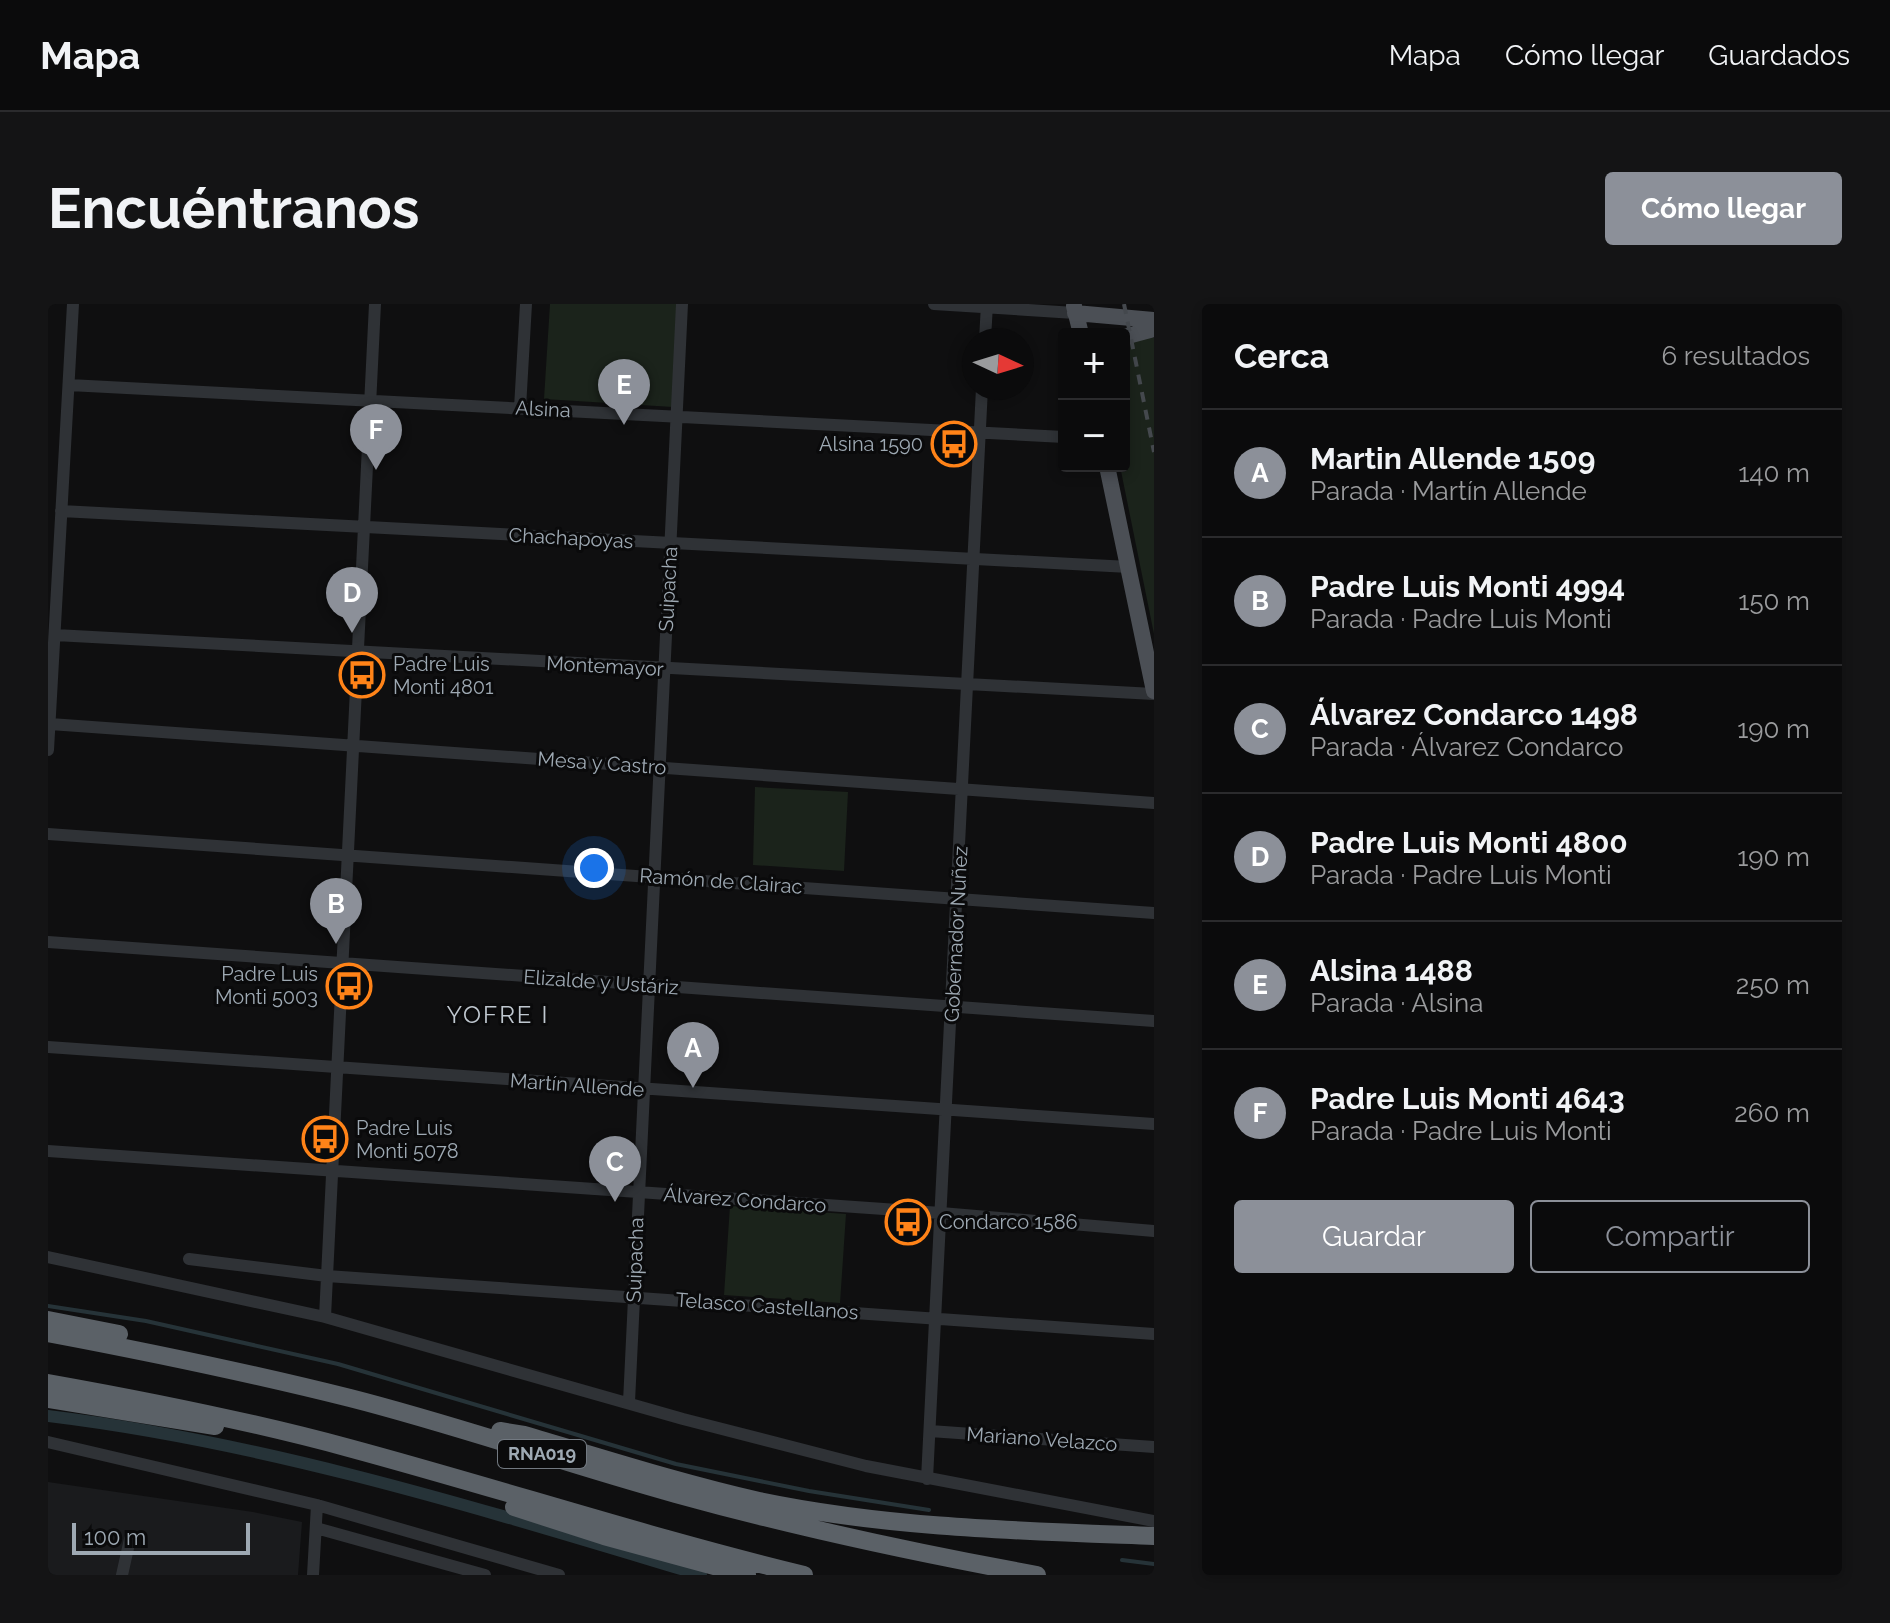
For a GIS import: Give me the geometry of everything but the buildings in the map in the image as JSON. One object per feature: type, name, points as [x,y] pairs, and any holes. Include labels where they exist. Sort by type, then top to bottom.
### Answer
[{"type":"highway","points":[[48,1320],[162,1342],[291,1384]]},
{"type":"highway","name":"RNA019","points":[[48,1333],[186,1360],[416,1416],[635,1483],[763,1517],[886,1546],[1037,1575]]},
{"type":"highway","name":"RNA019","points":[[48,1383],[304,1436],[674,1542],[804,1575]]},
{"type":"highway","points":[[48,1399],[177,1422],[304,1436]]},
{"type":"highway","points":[[416,1416],[524,1435],[683,1482],[787,1506],[948,1525],[1154,1536]]},
{"type":"highway","points":[[426,1471],[536,1515],[747,1575]]},
{"type":"main road","points":[[1080,328],[1075,308],[1154,320]]},
{"type":"main road","points":[[1130,335],[1154,329]]},
{"type":"main road","points":[[1108,472],[1154,693]]},
{"type":"street","points":[[48,750],[73,304]]},
{"type":"street","points":[[325,1317],[375,304]]},
{"type":"street","points":[[520,408],[526,304]]},
{"type":"street","name":"Suipacha","points":[[629,1402],[682,304]]},
{"type":"street","points":[[934,304],[1075,308]]},
{"type":"street","points":[[986,328],[987,305]]},
{"type":"street","name":"Alsina","points":[[69,385],[1058,437]]},
{"type":"street","name":"Gobernador Nuñez","points":[[927,1479],[981,400]]},
{"type":"street","name":"Chachapoyas","points":[[61,511],[1129,567]]},
{"type":"street","name":"Montemayor","points":[[55,635],[1154,693]]},
{"type":"street","name":"Mesa y Castro","points":[[50,724],[1154,803]]},
{"type":"street","name":"Ramón de Clairac","points":[[48,834],[1154,913]]},
{"type":"street","name":"Elizalde y Ustáriz","points":[[48,942],[1154,1021]]},
{"type":"street","name":"Martín Allende","points":[[48,1047],[1154,1124]]},
{"type":"street","name":"Álvarez Condarco","points":[[48,1151],[941,1213],[1154,1231]]},
{"type":"street","points":[[48,1257],[325,1317],[683,1419],[927,1479],[1154,1521]]},
{"type":"street","name":"Telasco Castellanos","points":[[189,1259],[327,1276],[1154,1334]]},
{"type":"street","name":"Mariano Velazco","points":[[930,1431],[1154,1447]]},
{"type":"street","points":[[48,1442],[317,1505],[559,1575]]},
{"type":"street","points":[[313,1575],[317,1505]]},
{"type":"street","points":[[316,1528],[485,1575]]},
{"type":"street","points":[[122,1575],[130,1539]]},
{"type":"shaded area","points":[[550,304],[679,304],[673,407],[544,399]]},
{"type":"shaded area","points":[[1154,338],[1154,634],[1121,472],[1130,472],[1130,341]]},
{"type":"shaded area","points":[[755,787],[848,792],[844,871],[753,865]]},
{"type":"shaded area","points":[[730,1206],[846,1214],[840,1303],[724,1295]]},
{"type":"shaded area","points":[[48,1482],[302,1522],[298,1575],[48,1575]]},
{"type":"waterway","points":[[48,1306],[146,1321],[338,1364],[676,1464],[809,1491],[929,1510]]},
{"type":"waterway","points":[[48,1416],[214,1443],[296,1461],[459,1504],[701,1575]]},
{"type":"waterway","points":[[1122,1560],[1154,1564]]},
{"type":"railway","points":[[1124,304],[1154,452]]},
{"type":"place","name":"Alsina 1488","points":[[624,425]]},
{"type":"place","name":"Alsina 1590","points":[[954,444]]},
{"type":"place","name":"Padre Luis Monti 4643","points":[[376,470]]},
{"type":"place","name":"Padre Luis Monti 4800","points":[[352,633]]},
{"type":"place","name":"Padre Luis Monti 4801","points":[[362,675]]},
{"type":"place","name":"Padre Luis Monti 4994","points":[[336,944]]},
{"type":"place","name":"Padre Luis Monti 5003","points":[[349,986]]},
{"type":"place","name":"Martin Allende 1509","points":[[693,1088]]},
{"type":"place","name":"Padre Luis Monti 5078","points":[[325,1139]]},
{"type":"place","name":"Álvarez Condarco 1498","points":[[615,1202]]},
{"type":"place","name":"Condarco 1586","points":[[908,1222]]},
{"type":"district","name":"YOFRE I","points":[[498,1015]]}]
